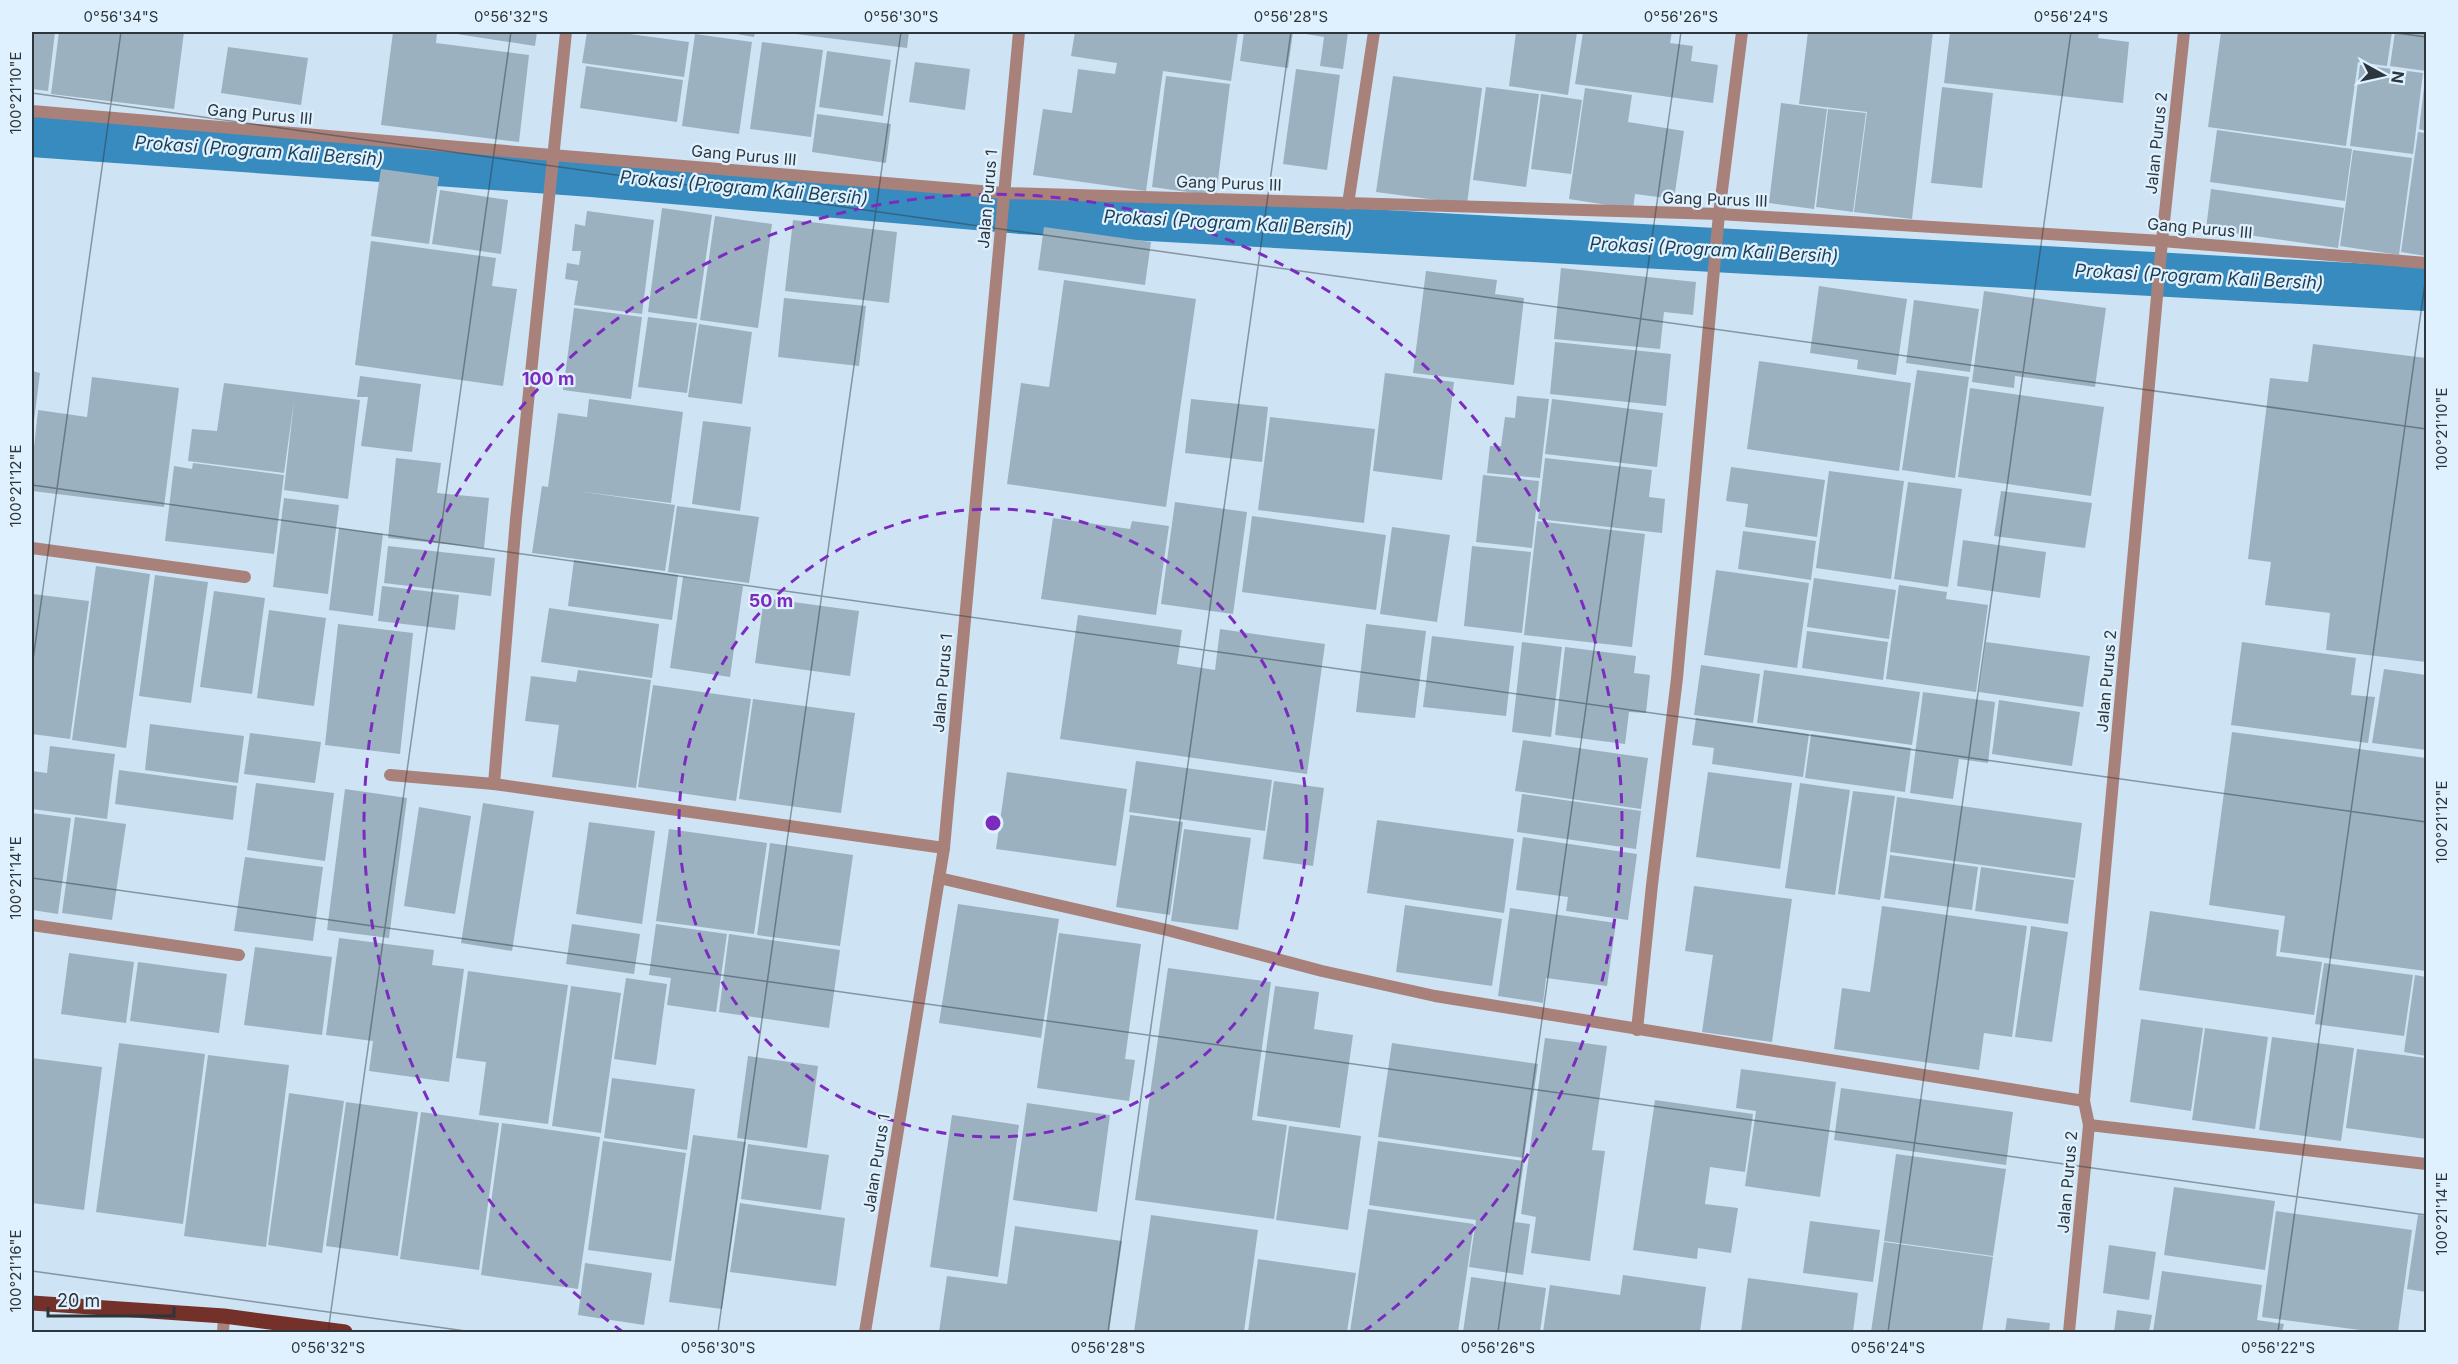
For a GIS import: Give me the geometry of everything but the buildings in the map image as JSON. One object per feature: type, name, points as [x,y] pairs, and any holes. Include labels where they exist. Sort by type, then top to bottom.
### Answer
[{"type":"main road","points":[[32,1303],[224,1316],[345,1332]]},
{"type":"street","points":[[494,784],[516,519],[566,32]]},
{"type":"street","name":"Jalan Purus 1","points":[[865,1332],[944,848],[1019,32]]},
{"type":"street","points":[[1348,204],[1374,32]]},
{"type":"street","points":[[1637,1030],[1677,678],[1719,214],[1742,32]]},
{"type":"street","name":"Jalan Purus 2","points":[[2069,1332],[2089,1125],[2084,1101],[2162,246],[2184,32]]},
{"type":"street","name":"Gang Purus III","points":[[32,111],[1003,198],[1719,214],[2427,263]]},
{"type":"street","points":[[32,548],[245,577]]},
{"type":"street","points":[[390,775],[494,784],[944,848]]},
{"type":"street","points":[[939,878],[1167,930],[1322,971],[1424,994],[2084,1101]]},
{"type":"street","points":[[32,926],[239,955]]},
{"type":"street","points":[[2089,1125],[2427,1164]]},
{"type":"street","points":[[224,1316],[224,1332]]},
{"type":"waterway","name":"Prokasi (Program Kali Bersih)","points":[[32,135],[592,175],[1021,212],[2426,289]]}]
